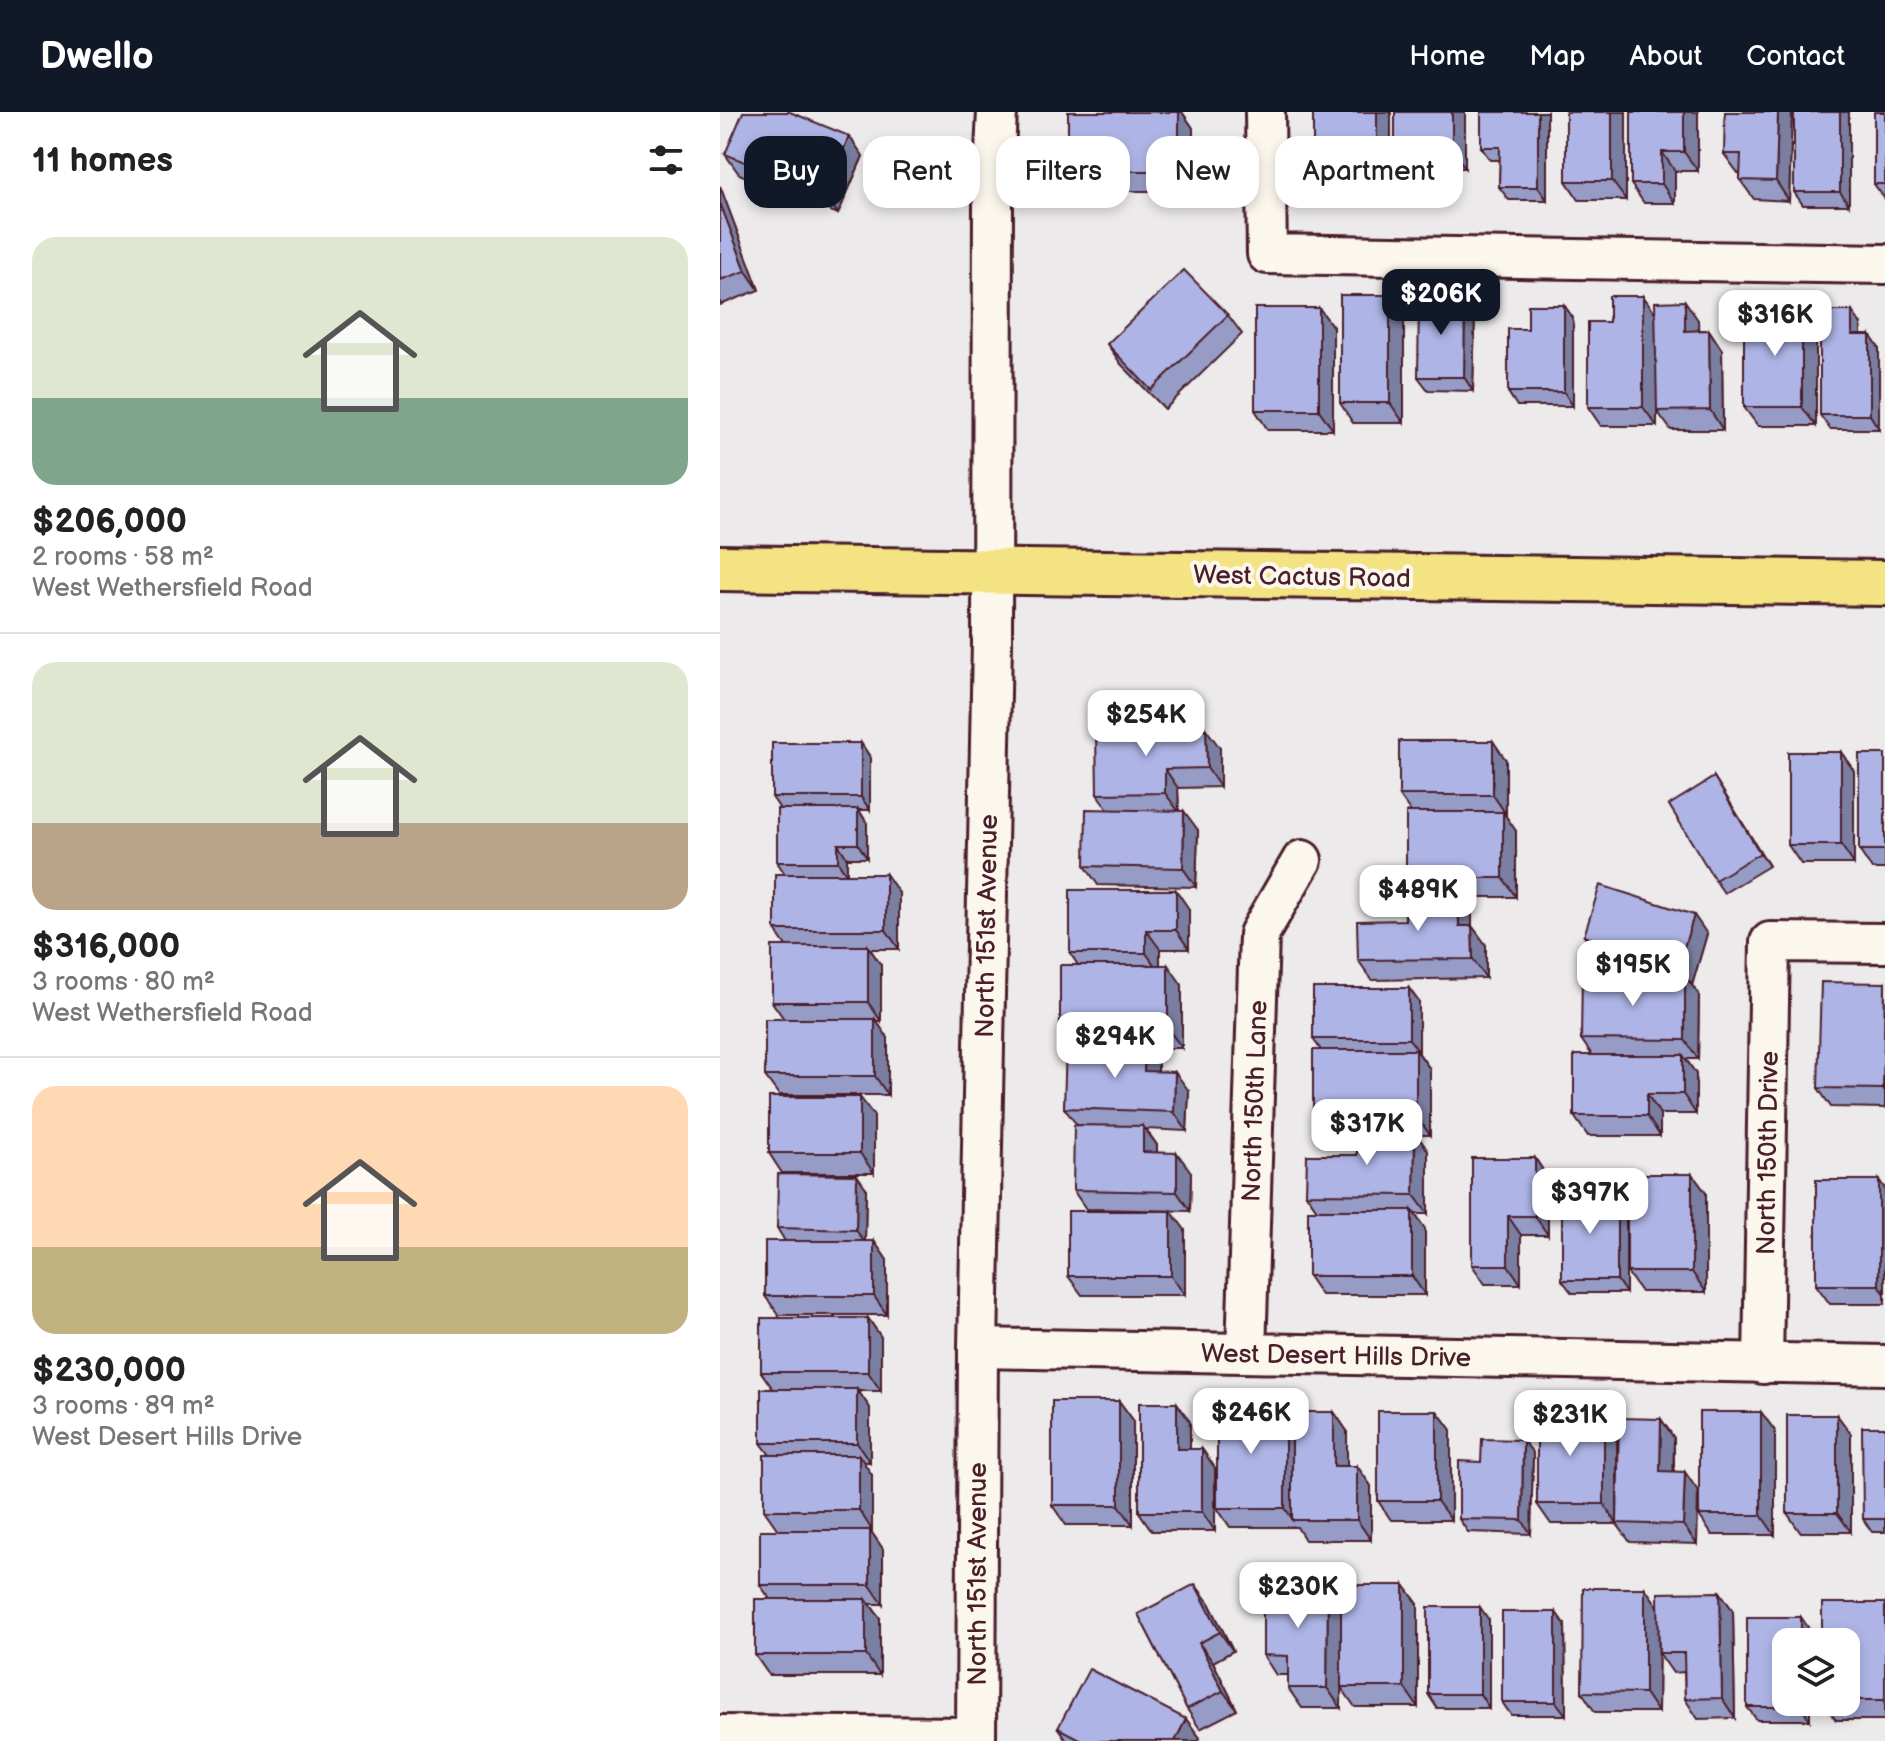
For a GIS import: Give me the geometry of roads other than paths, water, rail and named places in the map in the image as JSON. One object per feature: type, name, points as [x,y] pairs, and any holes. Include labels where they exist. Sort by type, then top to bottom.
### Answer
[{"type":"main road","name":"West Cactus Road","points":[[720,568],[1885,583]]},
{"type":"street","name":"North 151st Avenue","points":[[976,1739],[978,1348],[992,642],[990,572],[997,112]]},
{"type":"street","points":[[1265,112],[1267,254],[1885,264]]},
{"type":"street","name":"North 150th Lane","points":[[1246,1353],[1259,934],[1302,860]]},
{"type":"street","name":"North 150th Drive","points":[[1763,1364],[1770,942],[1885,943]]},
{"type":"street","name":"West Desert Hills Drive","points":[[978,1348],[1885,1365]]},
{"type":"street","points":[[720,1735],[976,1739]]}]
